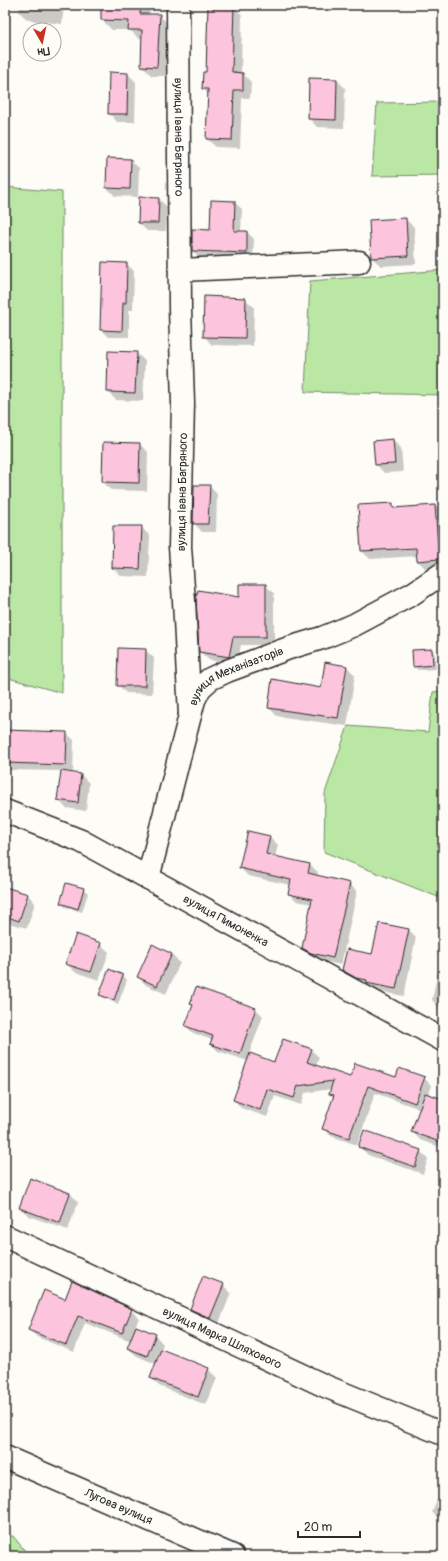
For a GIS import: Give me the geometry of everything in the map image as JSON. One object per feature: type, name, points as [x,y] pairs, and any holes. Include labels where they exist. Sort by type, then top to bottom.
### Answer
[{"type":"street","name":"вулиця Івана Багряного","points":[[178,5],[183,434],[180,547],[190,715]]},
{"type":"street","points":[[180,270],[359,262]]},
{"type":"street","name":"вулиця Механізаторів","points":[[148,878],[194,700],[200,688],[210,679],[226,671],[289,648],[322,638],[354,625],[412,594],[443,573]]},
{"type":"street","points":[[188,664],[193,672],[201,676],[210,676],[226,671]]},
{"type":"street","name":"вулиця Пимоненка","points":[[5,811],[81,841],[443,1040]]},
{"type":"street","name":"вулиця Марка Шляхового","points":[[5,1236],[325,1386],[443,1434]]},
{"type":"street","name":"Лугова вулиця","points":[[5,1457],[233,1556]]},
{"type":"green space","points":[[443,102],[443,175],[372,176],[377,103]]},
{"type":"green space","points":[[5,187],[62,192],[62,693],[5,677]]},
{"type":"green space","points":[[443,270],[443,395],[305,392],[310,281]]},
{"type":"green space","points":[[443,691],[443,899],[324,852],[325,793],[348,726],[428,732],[433,692]]},
{"type":"green space","points":[[5,1536],[13,1536],[29,1556],[5,1556]]},
{"type":"building","points":[[101,5],[141,5],[140,14],[160,14],[157,67],[141,66],[142,30],[128,30],[129,21],[101,20]]},
{"type":"building","points":[[208,5],[234,6],[232,72],[243,73],[243,90],[234,90],[232,140],[206,139],[208,89],[202,89],[203,72],[206,72]]},
{"type":"building","points":[[109,72],[128,73],[127,114],[108,114]]},
{"type":"building","points":[[309,78],[337,79],[336,120],[308,119]]},
{"type":"building","points":[[107,158],[131,159],[130,189],[106,188]]},
{"type":"building","points":[[139,197],[159,198],[158,223],[138,223]]},
{"type":"building","points":[[211,200],[235,201],[234,231],[247,231],[247,253],[192,251],[192,229],[210,230]]},
{"type":"building","points":[[406,218],[408,256],[371,258],[369,220]]},
{"type":"building","points":[[102,262],[127,263],[126,303],[123,303],[122,331],[100,330]]},
{"type":"building","points":[[204,296],[246,298],[245,338],[203,337]]},
{"type":"building","points":[[108,351],[137,352],[135,393],[107,392]]},
{"type":"building","points":[[393,439],[395,464],[375,465],[373,441]]},
{"type":"building","points":[[103,442],[140,443],[139,483],[102,482]]},
{"type":"building","points":[[194,485],[210,485],[208,524],[193,524]]},
{"type":"building","points":[[393,503],[393,508],[435,505],[439,559],[417,561],[416,548],[361,551],[358,505]]},
{"type":"building","points":[[113,526],[142,526],[140,569],[112,568]]},
{"type":"building","points":[[239,584],[266,584],[266,637],[233,637],[229,657],[199,652],[196,598],[198,590],[239,597]]},
{"type":"building","points":[[118,648],[146,649],[145,686],[117,686]]},
{"type":"building","points":[[432,649],[433,665],[413,667],[412,650]]},
{"type":"building","points":[[325,662],[347,666],[338,718],[268,708],[272,679],[321,688]]},
{"type":"building","points":[[5,730],[67,732],[66,765],[5,763]]},
{"type":"building","points":[[61,771],[81,774],[78,803],[57,800]]},
{"type":"building","points":[[248,831],[270,836],[266,854],[310,864],[308,873],[350,883],[333,958],[311,953],[302,948],[312,899],[288,894],[291,880],[239,868]]},
{"type":"building","points":[[66,883],[84,888],[78,909],[60,903]]},
{"type":"building","points":[[5,887],[28,894],[19,921],[5,916]]},
{"type":"building","points":[[379,923],[409,929],[396,989],[366,983],[367,980],[356,978],[342,970],[347,949],[372,954]]},
{"type":"building","points":[[76,934],[101,943],[91,972],[65,964]]},
{"type":"building","points":[[152,944],[172,954],[157,986],[137,977]]},
{"type":"building","points":[[109,969],[123,975],[114,1000],[99,995]]},
{"type":"building","points":[[196,987],[256,1008],[240,1054],[210,1044],[213,1036],[185,1026],[193,1005],[190,1004]]},
{"type":"building","points":[[283,1039],[312,1049],[307,1062],[350,1077],[355,1063],[396,1077],[399,1068],[425,1077],[415,1103],[368,1086],[349,1138],[322,1129],[334,1095],[329,1094],[333,1081],[298,1086],[294,1098],[267,1089],[260,1110],[233,1100],[250,1053],[274,1062]]},
{"type":"building","points":[[425,1093],[443,1099],[443,1143],[411,1132]]},
{"type":"building","points":[[364,1130],[421,1150],[415,1167],[358,1147]]},
{"type":"building","points":[[30,1178],[70,1193],[60,1223],[19,1208]]},
{"type":"building","points":[[203,1276],[224,1284],[210,1318],[190,1309]]},
{"type":"building","points":[[72,1281],[132,1309],[122,1333],[78,1316],[66,1345],[28,1330],[44,1290],[65,1299]]},
{"type":"building","points":[[136,1326],[156,1334],[147,1356],[127,1348]]},
{"type":"building","points":[[161,1349],[209,1368],[198,1397],[150,1378]]}]
